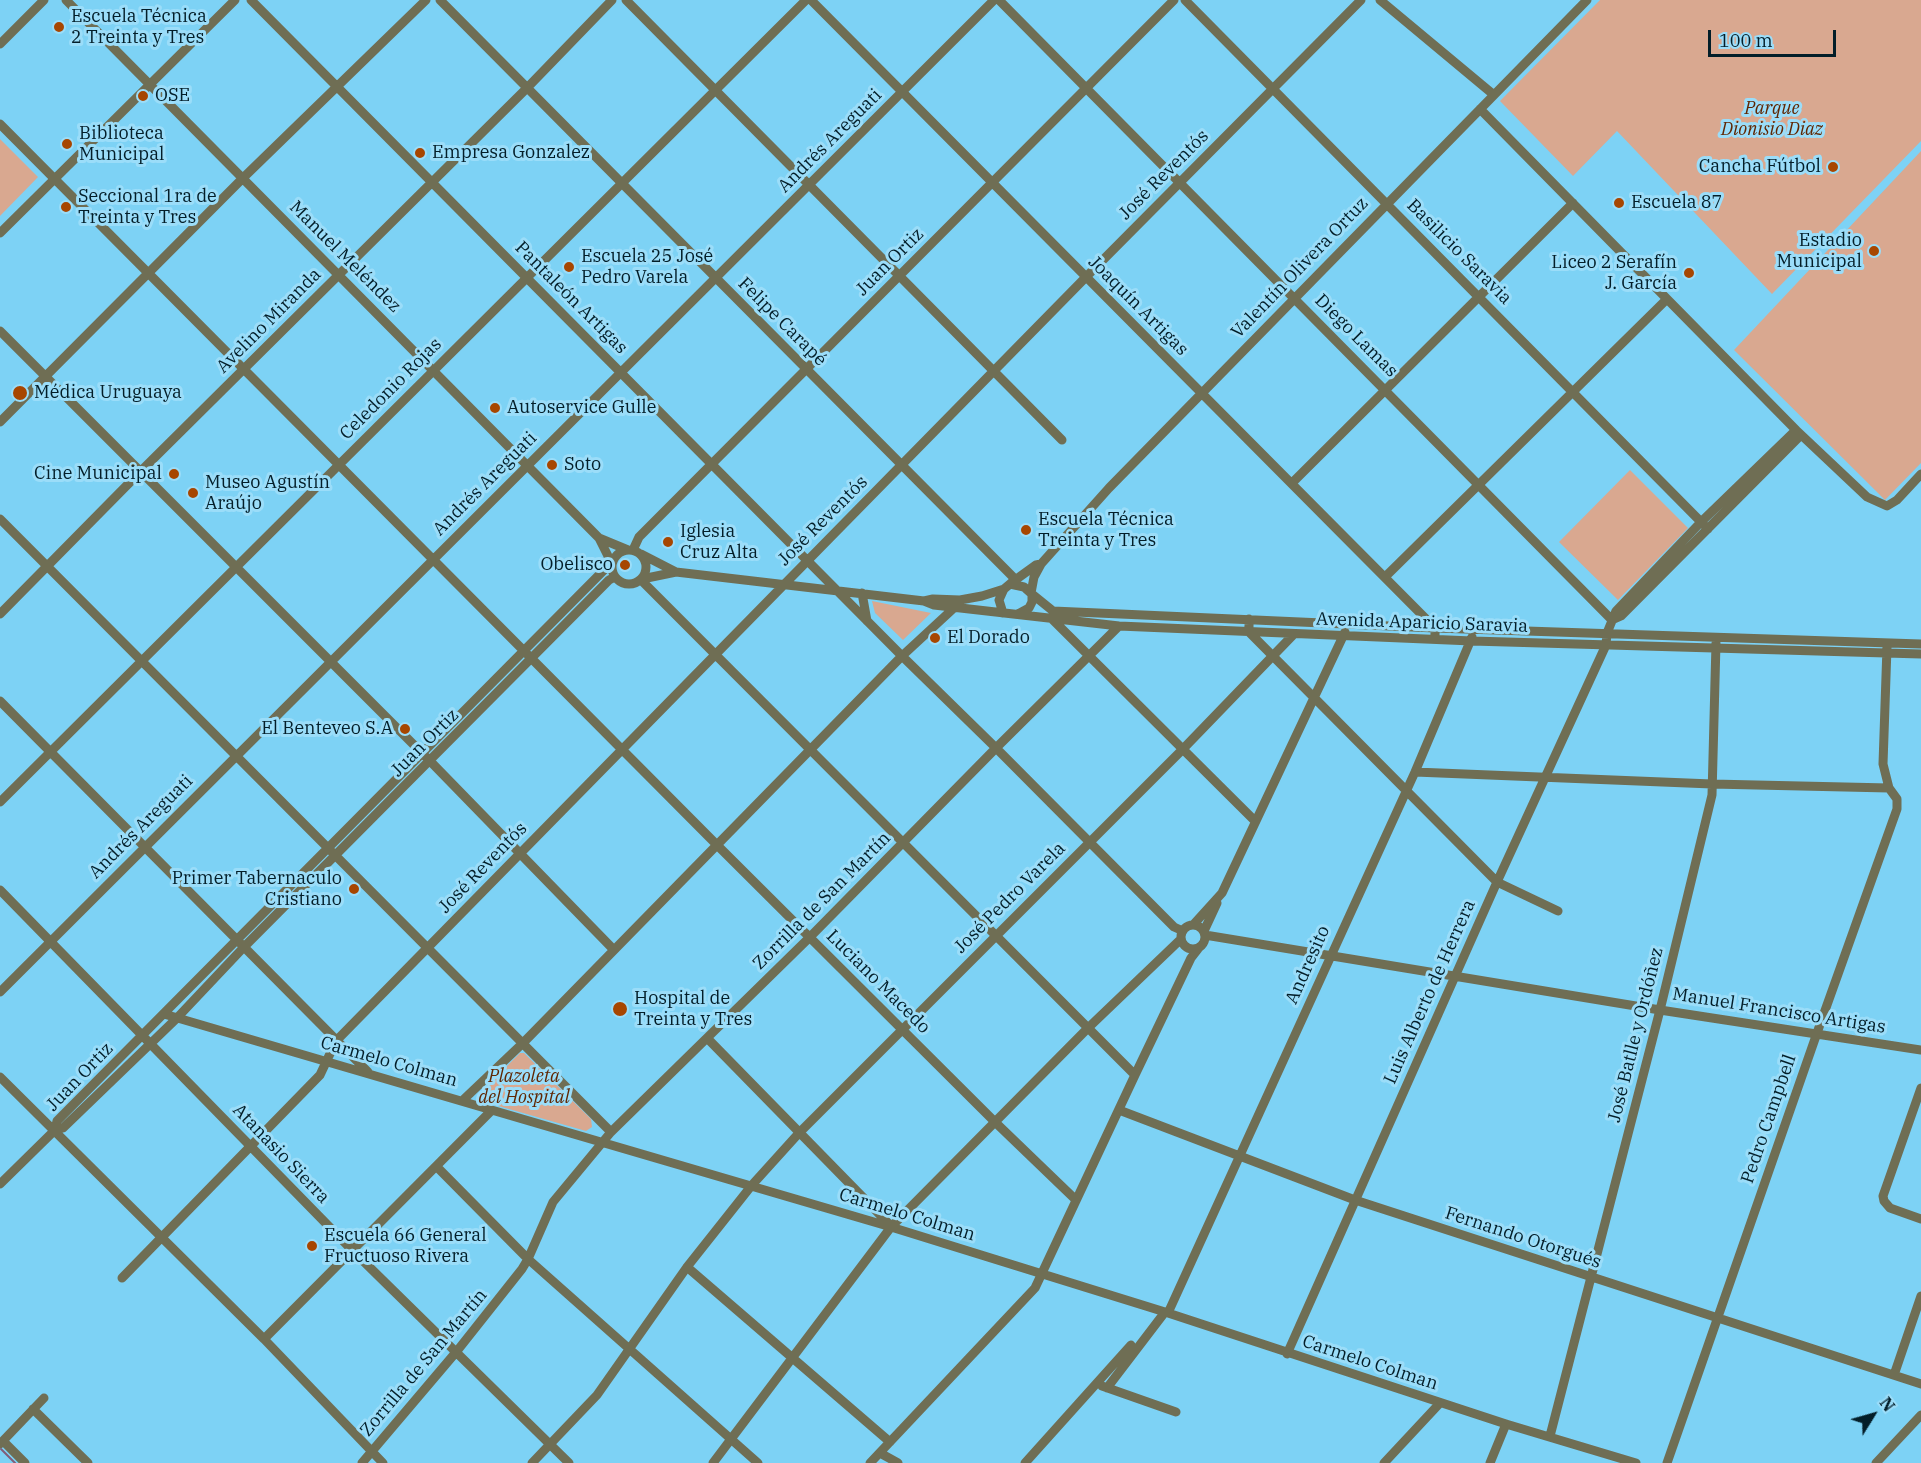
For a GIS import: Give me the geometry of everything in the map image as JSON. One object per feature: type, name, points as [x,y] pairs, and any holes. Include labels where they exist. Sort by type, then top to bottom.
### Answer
[{"type":"street","points":[[0,44],[44,0]]},
{"type":"street","name":"Manuel Meléndez","points":[[66,0],[599,538],[612,565]]},
{"type":"street","points":[[0,233],[235,0]]},
{"type":"street","name":"Pantaleón Artigas","points":[[251,0],[1182,935]]},
{"type":"street","points":[[0,422],[243,178],[426,0]]},
{"type":"street","name":"Felipe Carapé","points":[[440,0],[901,466],[1000,565],[1005,567],[1010,584]]},
{"type":"street","name":"Avelino Miranda","points":[[0,614],[527,88],[612,0]]},
{"type":"street","points":[[626,0],[1062,440]]},
{"type":"street","name":"Celedonio Rojas","points":[[0,802],[806,0]]},
{"type":"street","name":"Joaquín Artigas","points":[[811,0],[1435,628]]},
{"type":"street","name":"Andrés Areguati","points":[[0,992],[994,0]]},
{"type":"street","name":"Diego Lamas","points":[[999,0],[1612,620]]},
{"type":"street","name":"Juan Ortiz","points":[[634,551],[639,537],[1174,0]]},
{"type":"street","name":"Basilicio Saravia","points":[[1185,0],[1705,525]]},
{"type":"street","name":"José Reventós","points":[[250,1147],[320,1075],[336,1041],[1361,0]]},
{"type":"street","points":[[1380,0],[1494,95]]},
{"type":"street","name":"Valentín Olivera Ortuz","points":[[1031,594],[1034,578],[1041,564],[1109,488],[1587,0]]},
{"type":"street","points":[[1480,110],[1798,433],[1867,497],[1887,506],[1897,500],[1921,474]]},
{"type":"street","name":"Luciano Macedo","points":[[0,124],[716,844],[1076,1200]]},
{"type":"street","points":[[1292,483],[1573,203]]},
{"type":"street","points":[[1385,577],[1667,299]]},
{"type":"street","points":[[0,331],[427,757],[614,950]]},
{"type":"street","points":[[1612,620],[1621,616],[1705,525],[1798,433]]},
{"type":"street","points":[[0,519],[611,1132]]},
{"type":"street","name":"Manuel Meléndez","points":[[599,538],[634,551]]},
{"type":"street","points":[[634,551],[646,566],[642,579],[634,584],[625,584],[615,576],[612,565],[620,553],[634,551]]},
{"type":"street","name":"Avenida Aparicio Saravia","points":[[634,551],[676,572]]},
{"type":"street","name":"Valentín Olivera Ortuz","points":[[1010,584],[1036,565],[1041,564]]},
{"type":"street","name":"Juan Ortiz","points":[[612,565],[604,570],[525,650],[427,757],[335,856],[176,1019],[63,1128],[55,1130],[57,1121],[237,939],[328,849],[427,757],[532,658],[615,576]]},
{"type":"street","name":"Avenida Aparicio Saravia","points":[[642,579],[676,572],[785,583],[1052,620],[1249,633],[1716,649],[1887,648],[1921,644]]},
{"type":"street","points":[[642,579],[1135,1075]]},
{"type":"street","points":[[1004,613],[999,600],[1010,584],[1024,587],[1031,594],[1032,602],[1029,608],[1018,614]]},
{"type":"street","name":"Avenida Aparicio Saravia","points":[[924,601],[960,600],[982,596],[1010,584]]},
{"type":"street","points":[[862,593],[867,621]]},
{"type":"street","name":"Avenida Aparicio Saravia","points":[[1031,594],[1053,610],[1435,628],[1716,637],[1887,648],[1921,654]]},
{"type":"street","points":[[462,1101],[523,1043],[902,656],[955,607]]},
{"type":"street","points":[[1249,619],[1249,633],[1497,882],[1558,911]]},
{"type":"street","points":[[1052,620],[1255,821]]},
{"type":"street","name":"Luis Alberto de Herrera","points":[[1287,1354],[1497,882],[1606,645],[1607,633],[1612,620]]},
{"type":"street","points":[[870,1463],[1035,1288],[1043,1275],[1076,1200],[1191,958],[1204,943],[1205,933],[1255,821],[1345,636],[1346,624]]},
{"type":"street","name":"Zorrilla de San Martín","points":[[362,1463],[457,1351],[528,1259],[553,1202],[611,1132],[708,1039],[1119,626]]},
{"type":"street","points":[[1435,628],[1435,639]]},
{"type":"street","name":"Andresito","points":[[1107,1388],[1166,1313],[1415,772],[1472,641],[1472,629]]},
{"type":"street","name":"José Pedro Varela","points":[[532,1463],[597,1395],[687,1267],[752,1185],[799,1133],[1182,750],[1293,635]]},
{"type":"street","name":"José Batlle y Ordóñez","points":[[1550,1436],[1660,1010],[1712,795],[1716,637]]},
{"type":"street","name":"Pedro Campbell","points":[[1667,1463],[1897,809],[1897,799],[1889,788],[1883,764],[1887,648]]},
{"type":"street","points":[[0,701],[370,1074]]},
{"type":"street","points":[[1415,772],[1712,784],[1889,788]]},
{"type":"street","name":"Atanasio Sierra","points":[[0,890],[353,1251],[569,1463]]},
{"type":"street","points":[[714,1463],[891,1227],[1193,925],[1222,893]]},
{"type":"street","points":[[1193,925],[1205,933]]},
{"type":"street","name":"Manuel Francisco Artigas","points":[[1205,933],[1456,977],[1921,1050]]},
{"type":"street","points":[[1182,935],[1189,949],[1198,949]]},
{"type":"street","name":"Carmelo Colman","points":[[164,1014],[891,1227],[1166,1313],[1506,1424],[1636,1463]]},
{"type":"street","points":[[708,1039],[891,1227]]},
{"type":"street","points":[[0,1077],[264,1339],[383,1463]]},
{"type":"street","points":[[1921,1088],[1883,1196],[1890,1208],[1921,1219]]},
{"type":"street","points":[[264,1339],[492,1110]]},
{"type":"street","name":"Fernando Otorgués","points":[[1119,1110],[1355,1200],[1921,1384]]},
{"type":"street","points":[[0,1184],[55,1130]]},
{"type":"street","points":[[122,1278],[250,1147]]},
{"type":"street","points":[[437,1167],[528,1259],[758,1463]]},
{"type":"street","points":[[687,1267],[890,1442]]},
{"type":"street","points":[[1894,1375],[1921,1296]]},
{"type":"street","points":[[1025,1463],[1131,1346]]},
{"type":"street","points":[[1096,1384],[1176,1412]]},
{"type":"street","points":[[25,1463],[2,1443],[44,1398]]},
{"type":"street","points":[[1384,1463],[1440,1403]]},
{"type":"street","points":[[33,1409],[88,1463]]},
{"type":"street","points":[[1876,1463],[1921,1415]]},
{"type":"street","points":[[1490,1463],[1506,1424]]},
{"type":"street","points":[[880,1453],[898,1463]]},
{"type":"green space","name":"Parque Dionisio Diaz","points":[[1600,0],[1921,0],[1921,141],[1772,294],[1617,131],[1573,176],[1500,101]]},
{"type":"green space","points":[[0,139],[38,177],[0,216]]},
{"type":"green space","name":"Estadio Municipal","points":[[1921,151],[1921,463],[1885,500],[1734,350]]},
{"type":"green space","points":[[1630,470],[1688,528],[1618,600],[1559,542]]},
{"type":"green space","points":[[872,601],[931,613],[903,640],[875,613]]},
{"type":"green space","name":"Plazoleta del Hospital","points":[[520,1053],[524,1053],[591,1119],[592,1127],[586,1131],[481,1101],[479,1098],[482,1091]]},
{"type":"waterway","points":[[1,1449],[15,1463]]},
{"type":"place","name":"Escuela Técnica 2 Treinta y Tres","points":[[59,27]]},
{"type":"place","name":"OSE","points":[[143,96]]},
{"type":"place","name":"Biblioteca Municipal","points":[[67,144]]},
{"type":"place","name":"Empresa Gonzalez","points":[[420,153]]},
{"type":"place","name":"Cancha Fútbol","points":[[1833,167]]},
{"type":"place","name":"Escuela 87","points":[[1619,203]]},
{"type":"place","name":"Seccional 1ra de Treinta y Tres","points":[[66,207]]},
{"type":"place","name":"Estadio Municipal","points":[[1874,251]]},
{"type":"place","name":"Escuela 25 José Pedro Varela","points":[[569,267]]},
{"type":"place","name":"Liceo 2 Serafín J. García","points":[[1689,273]]},
{"type":"place","name":"Médica Uruguaya","points":[[20,393]]},
{"type":"place","name":"Autoservice Gulle","points":[[495,408]]},
{"type":"place","name":"Soto","points":[[552,465]]},
{"type":"place","name":"Cine Municipal","points":[[174,474]]},
{"type":"place","name":"Museo Agustín Araújo","points":[[193,493]]},
{"type":"place","name":"Escuela Técnica Treinta y Tres","points":[[1026,530]]},
{"type":"place","name":"Iglesia Cruz Alta","points":[[668,542]]},
{"type":"place","name":"Obelisco","points":[[625,565]]},
{"type":"place","name":"El Dorado","points":[[935,638]]},
{"type":"place","name":"El Benteveo S.A","points":[[405,729]]},
{"type":"place","name":"Primer Tabernaculo Cristiano","points":[[354,889]]},
{"type":"place","name":"Hospital de Treinta y Tres","points":[[620,1009]]},
{"type":"place","name":"Escuela 66 General Fructuoso Rivera","points":[[312,1246]]}]
